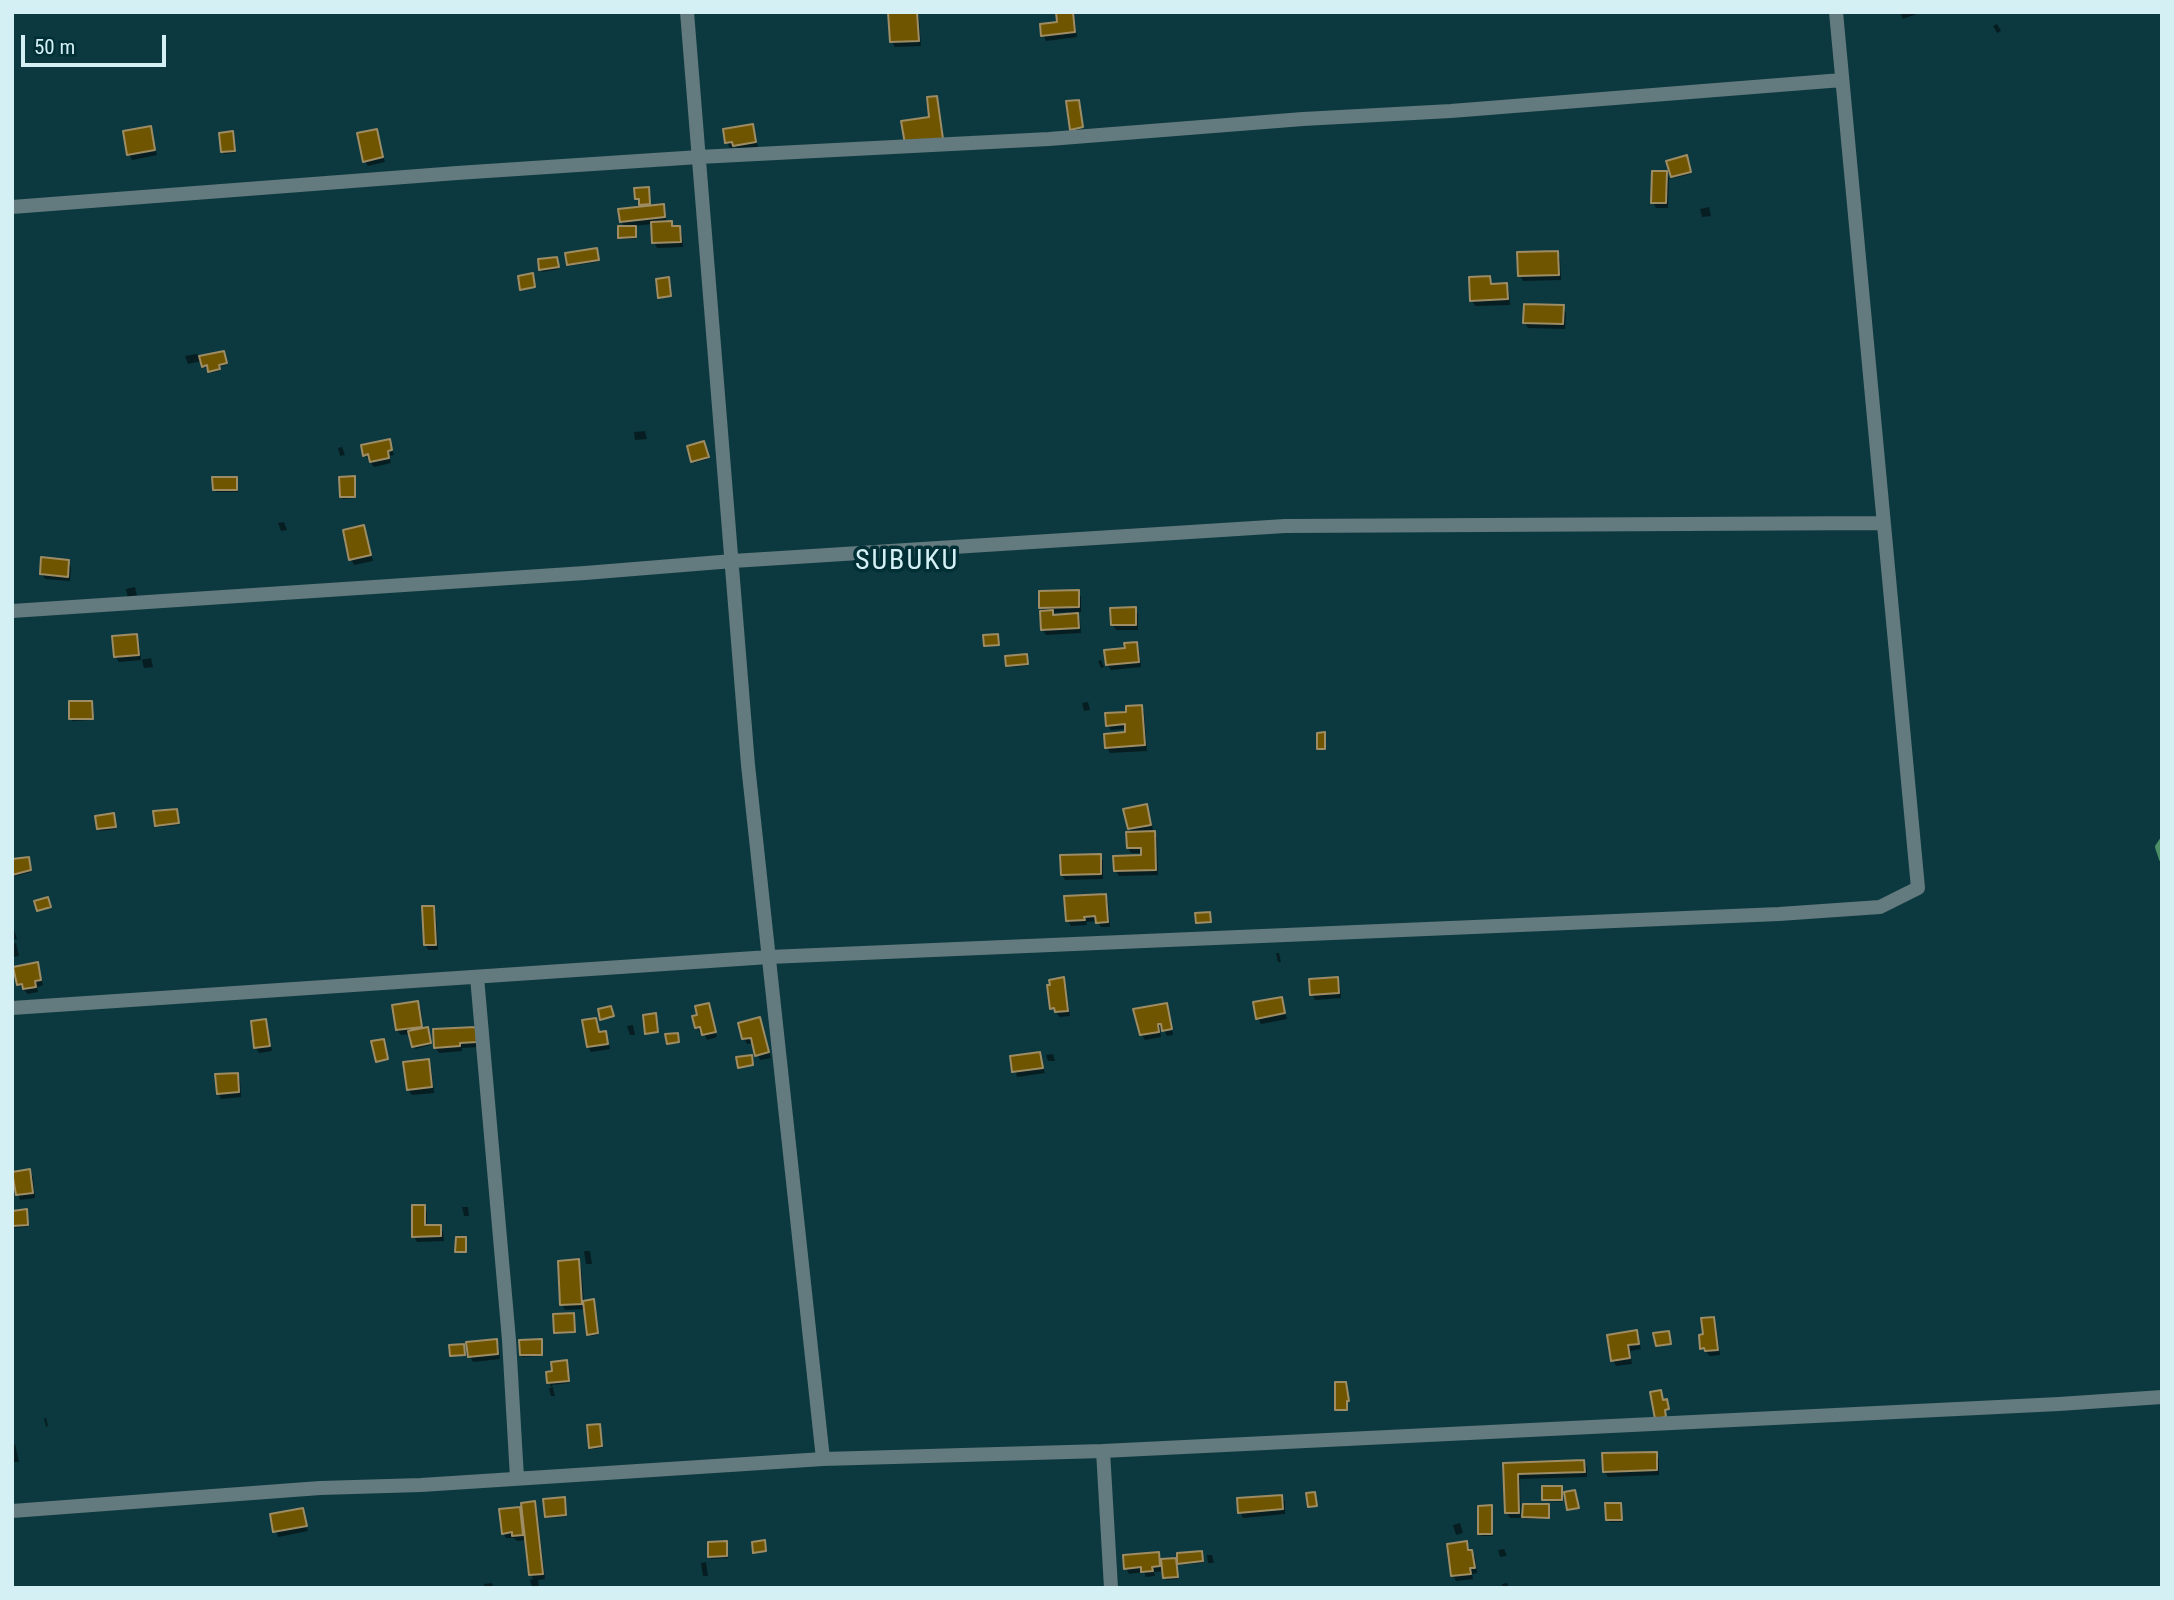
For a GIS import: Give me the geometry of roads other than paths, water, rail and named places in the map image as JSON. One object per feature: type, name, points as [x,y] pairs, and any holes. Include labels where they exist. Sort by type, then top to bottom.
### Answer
[{"type":"street","points":[[687,12],[748,765],[823,1460]]},
{"type":"street","points":[[12,1008],[769,957],[1779,914],[1880,907],[1918,888],[1836,12]]},
{"type":"street","points":[[12,207],[699,157],[1049,139],[1842,80]]},
{"type":"street","points":[[12,611],[1285,526],[1883,523]]},
{"type":"street","points":[[477,977],[509,1340],[517,1479]]},
{"type":"street","points":[[12,1511],[320,1488],[421,1485],[823,1460],[1102,1451],[2059,1405],[2162,1397]]},
{"type":"street","points":[[1102,1451],[1111,1588]]},
{"type":"waterway","points":[[2162,841],[2158,847],[2162,859]]},
{"type":"district","name":"SUBUKU","points":[[907,562]]}]
